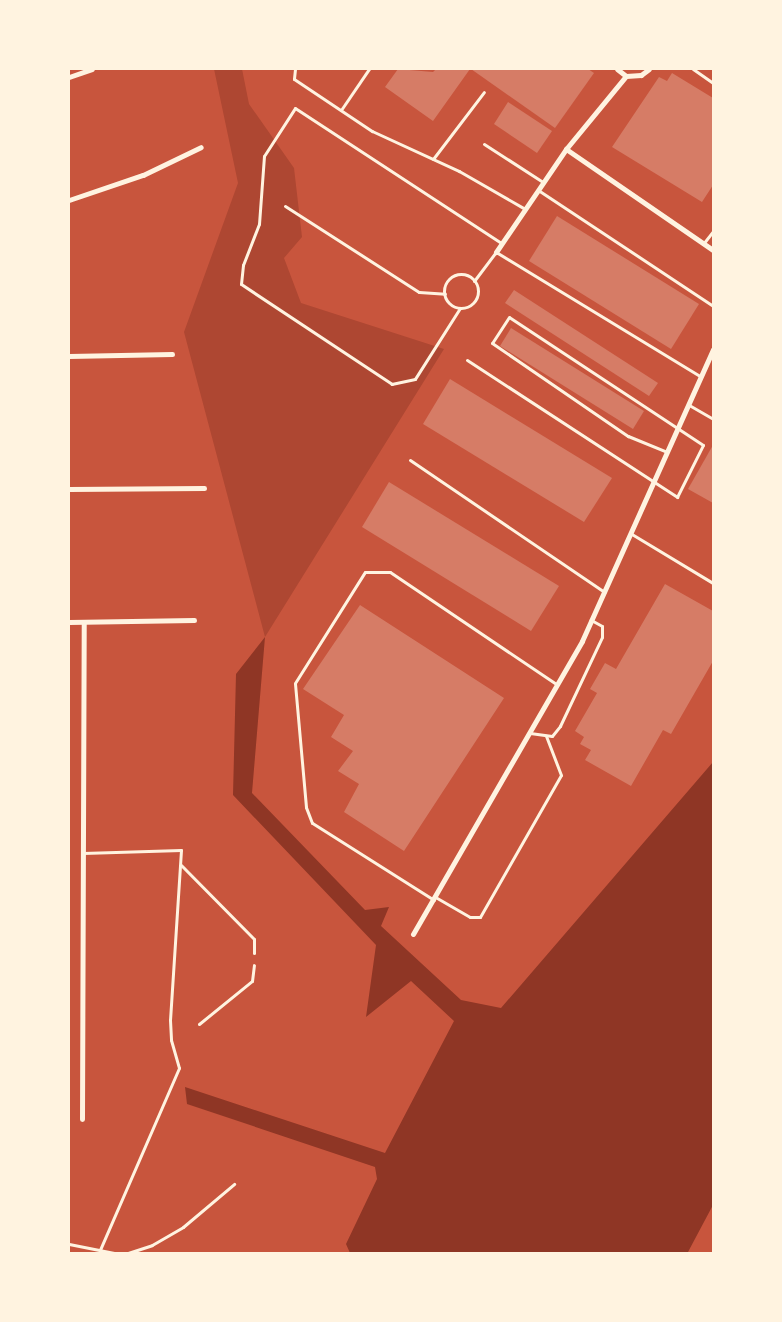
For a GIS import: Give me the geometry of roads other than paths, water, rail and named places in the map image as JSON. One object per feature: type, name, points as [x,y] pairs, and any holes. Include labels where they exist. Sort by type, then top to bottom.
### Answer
[{"type":"street","points":[[69,77],[92,69]]},
{"type":"street","points":[[617,69],[626,76],[640,75],[649,69]]},
{"type":"street","points":[[496,252],[566,149],[626,76]]},
{"type":"street","points":[[69,200],[143,175],[201,147]]},
{"type":"street","points":[[566,149],[713,250]]},
{"type":"street","points":[[413,934],[436,899],[557,685],[591,620],[654,479],[668,453],[675,429],[713,349]]},
{"type":"street","points":[[69,356],[172,354]]},
{"type":"street","points":[[69,489],[204,488]]},
{"type":"street","points":[[69,622],[194,620]]},
{"type":"street","points":[[82,1119],[84,622]]},
{"type":"lane","points":[[295,69],[294,79],[372,131],[433,159],[525,209]]},
{"type":"lane","points":[[341,110],[369,69]]},
{"type":"lane","points":[[693,69],[713,82]]},
{"type":"lane","points":[[433,159],[483,92]]},
{"type":"lane","points":[[460,308],[450,304],[445,294],[446,284],[454,276],[465,275],[474,281],[478,291],[475,301],[460,308],[415,379],[392,384],[241,285],[243,265],[259,224],[264,156],[295,108],[502,243]]},
{"type":"lane","points":[[484,144],[543,182]]},
{"type":"lane","points":[[538,190],[713,306]]},
{"type":"lane","points":[[285,206],[419,292],[445,294]]},
{"type":"lane","points":[[704,244],[713,231]]},
{"type":"lane","points":[[474,281],[496,252],[700,376]]},
{"type":"lane","points":[[467,360],[654,479],[677,497],[703,445],[675,429],[647,406],[508,317],[492,343],[628,436],[668,453]]},
{"type":"lane","points":[[687,404],[713,419]]},
{"type":"lane","points":[[410,460],[604,592]]},
{"type":"lane","points":[[630,533],[713,583]]},
{"type":"lane","points":[[546,736],[561,775],[480,917],[470,917],[436,899],[312,823],[306,807],[295,683],[365,572],[390,572],[557,685]]},
{"type":"lane","points":[[530,733],[552,736],[560,726],[595,656],[603,631],[591,620]]},
{"type":"lane","points":[[83,853],[181,850],[170,1020],[171,1040],[179,1068],[100,1250]]},
{"type":"lane","points":[[181,865],[254,939],[254,953]]},
{"type":"lane","points":[[199,1024],[252,981],[254,965]]},
{"type":"lane","points":[[128,1253],[152,1245],[183,1227],[234,1184]]},
{"type":"lane","points":[[69,1244],[114,1253]]}]
